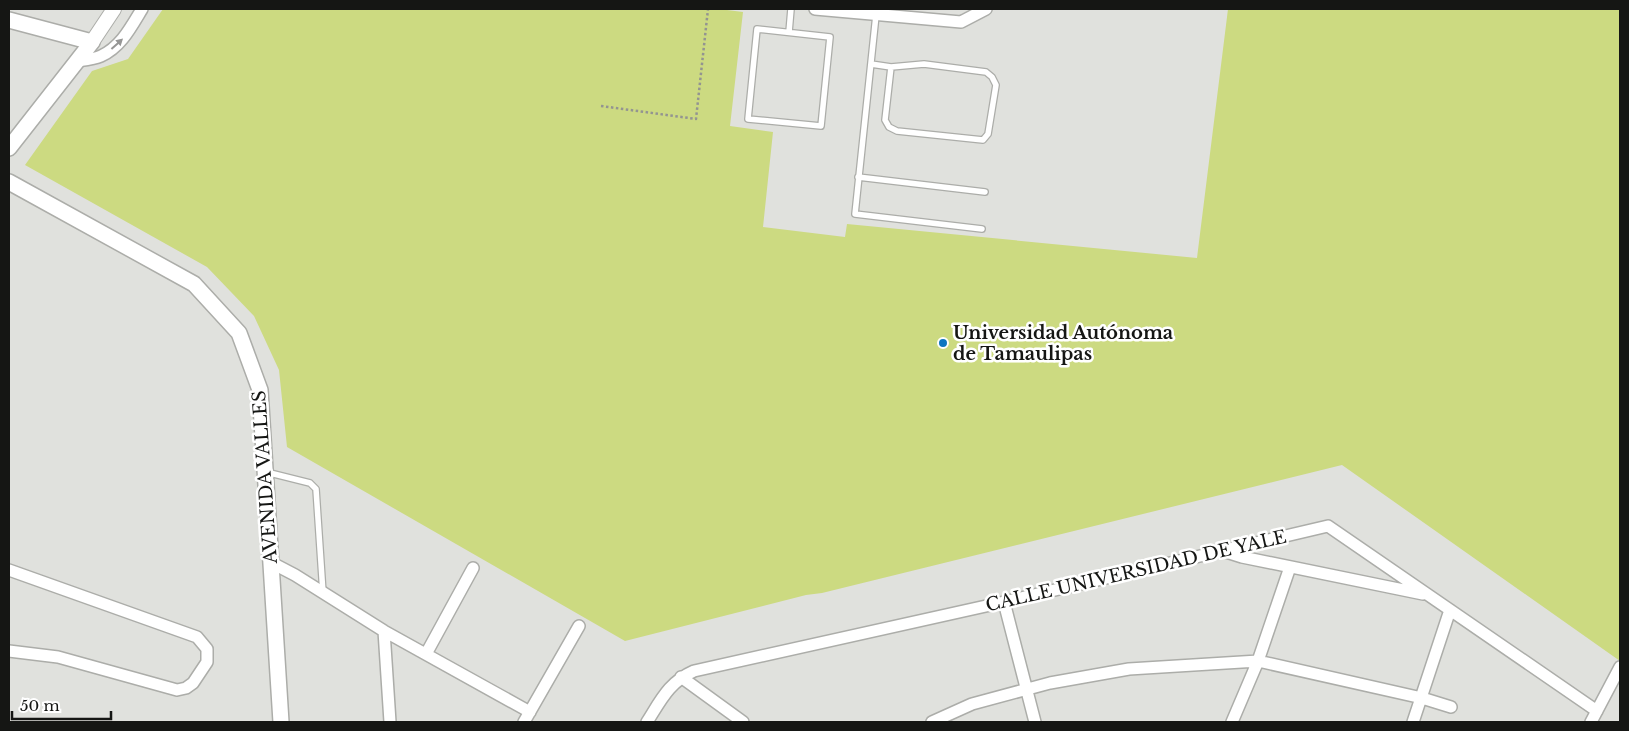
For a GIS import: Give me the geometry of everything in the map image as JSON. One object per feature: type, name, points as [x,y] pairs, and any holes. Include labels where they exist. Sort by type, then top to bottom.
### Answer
[{"type":"main road","points":[[9,20],[92,42],[9,148]]},
{"type":"main road","name":"AVENIDA VALLES","points":[[9,182],[194,284],[239,333],[260,390],[281,722]]},
{"type":"street","points":[[92,42],[114,9]]},
{"type":"street","points":[[78,61],[100,56],[115,47],[127,34],[142,9]]},
{"type":"street","points":[[815,9],[961,22],[986,9]]},
{"type":"street","name":"CALLE UNIVERSIDAD DE YALE","points":[[647,722],[665,692],[681,677],[694,671],[1004,602],[1328,526],[1597,711]]},
{"type":"street","points":[[1222,551],[1290,567],[1429,595]]},
{"type":"street","points":[[272,563],[426,654],[527,717],[579,626]]},
{"type":"street","points":[[1232,722],[1258,661],[1290,567]]},
{"type":"street","points":[[426,654],[473,568]]},
{"type":"street","points":[[9,570],[197,637],[207,649],[206,662],[193,683],[186,688],[177,690],[58,657],[9,651]]},
{"type":"street","points":[[1004,602],[1035,722]]},
{"type":"street","points":[[1413,722],[1450,610]]},
{"type":"street","points":[[384,630],[390,722]]},
{"type":"street","points":[[932,722],[972,704],[1050,684],[1129,669],[1258,661],[1422,698],[1451,708]]},
{"type":"street","points":[[1591,722],[1620,667]]},
{"type":"street","points":[[681,677],[743,722]]},
{"type":"lane","points":[[789,32],[791,9]]},
{"type":"lane","points":[[876,15],[855,214],[982,229]]},
{"type":"lane","points":[[757,29],[789,32],[830,37],[821,126],[748,119],[757,29]]},
{"type":"lane","points":[[871,64],[891,67],[924,64],[986,72],[992,76],[996,86],[988,134],[983,140],[897,131],[889,128],[885,120],[891,67]]},
{"type":"lane","points":[[858,177],[985,192]]},
{"type":"lane","points":[[266,472],[310,483],[316,489],[323,593]]},
{"type":"path","points":[[600,106],[696,119],[708,9]]},
{"type":"green space","name":"Universidad Autónoma de Tamaulipas","points":[[163,9],[719,9],[743,12],[730,126],[773,132],[763,227],[845,237],[847,224],[1197,258],[1228,9],[1620,9],[1620,661],[1342,465],[822,593],[806,595],[625,641],[287,447],[279,370],[254,316],[207,267],[25,165],[92,71],[128,59]]},
{"type":"place","name":"Universidad Autónoma de Tamaulipas","points":[[943,343]]}]
